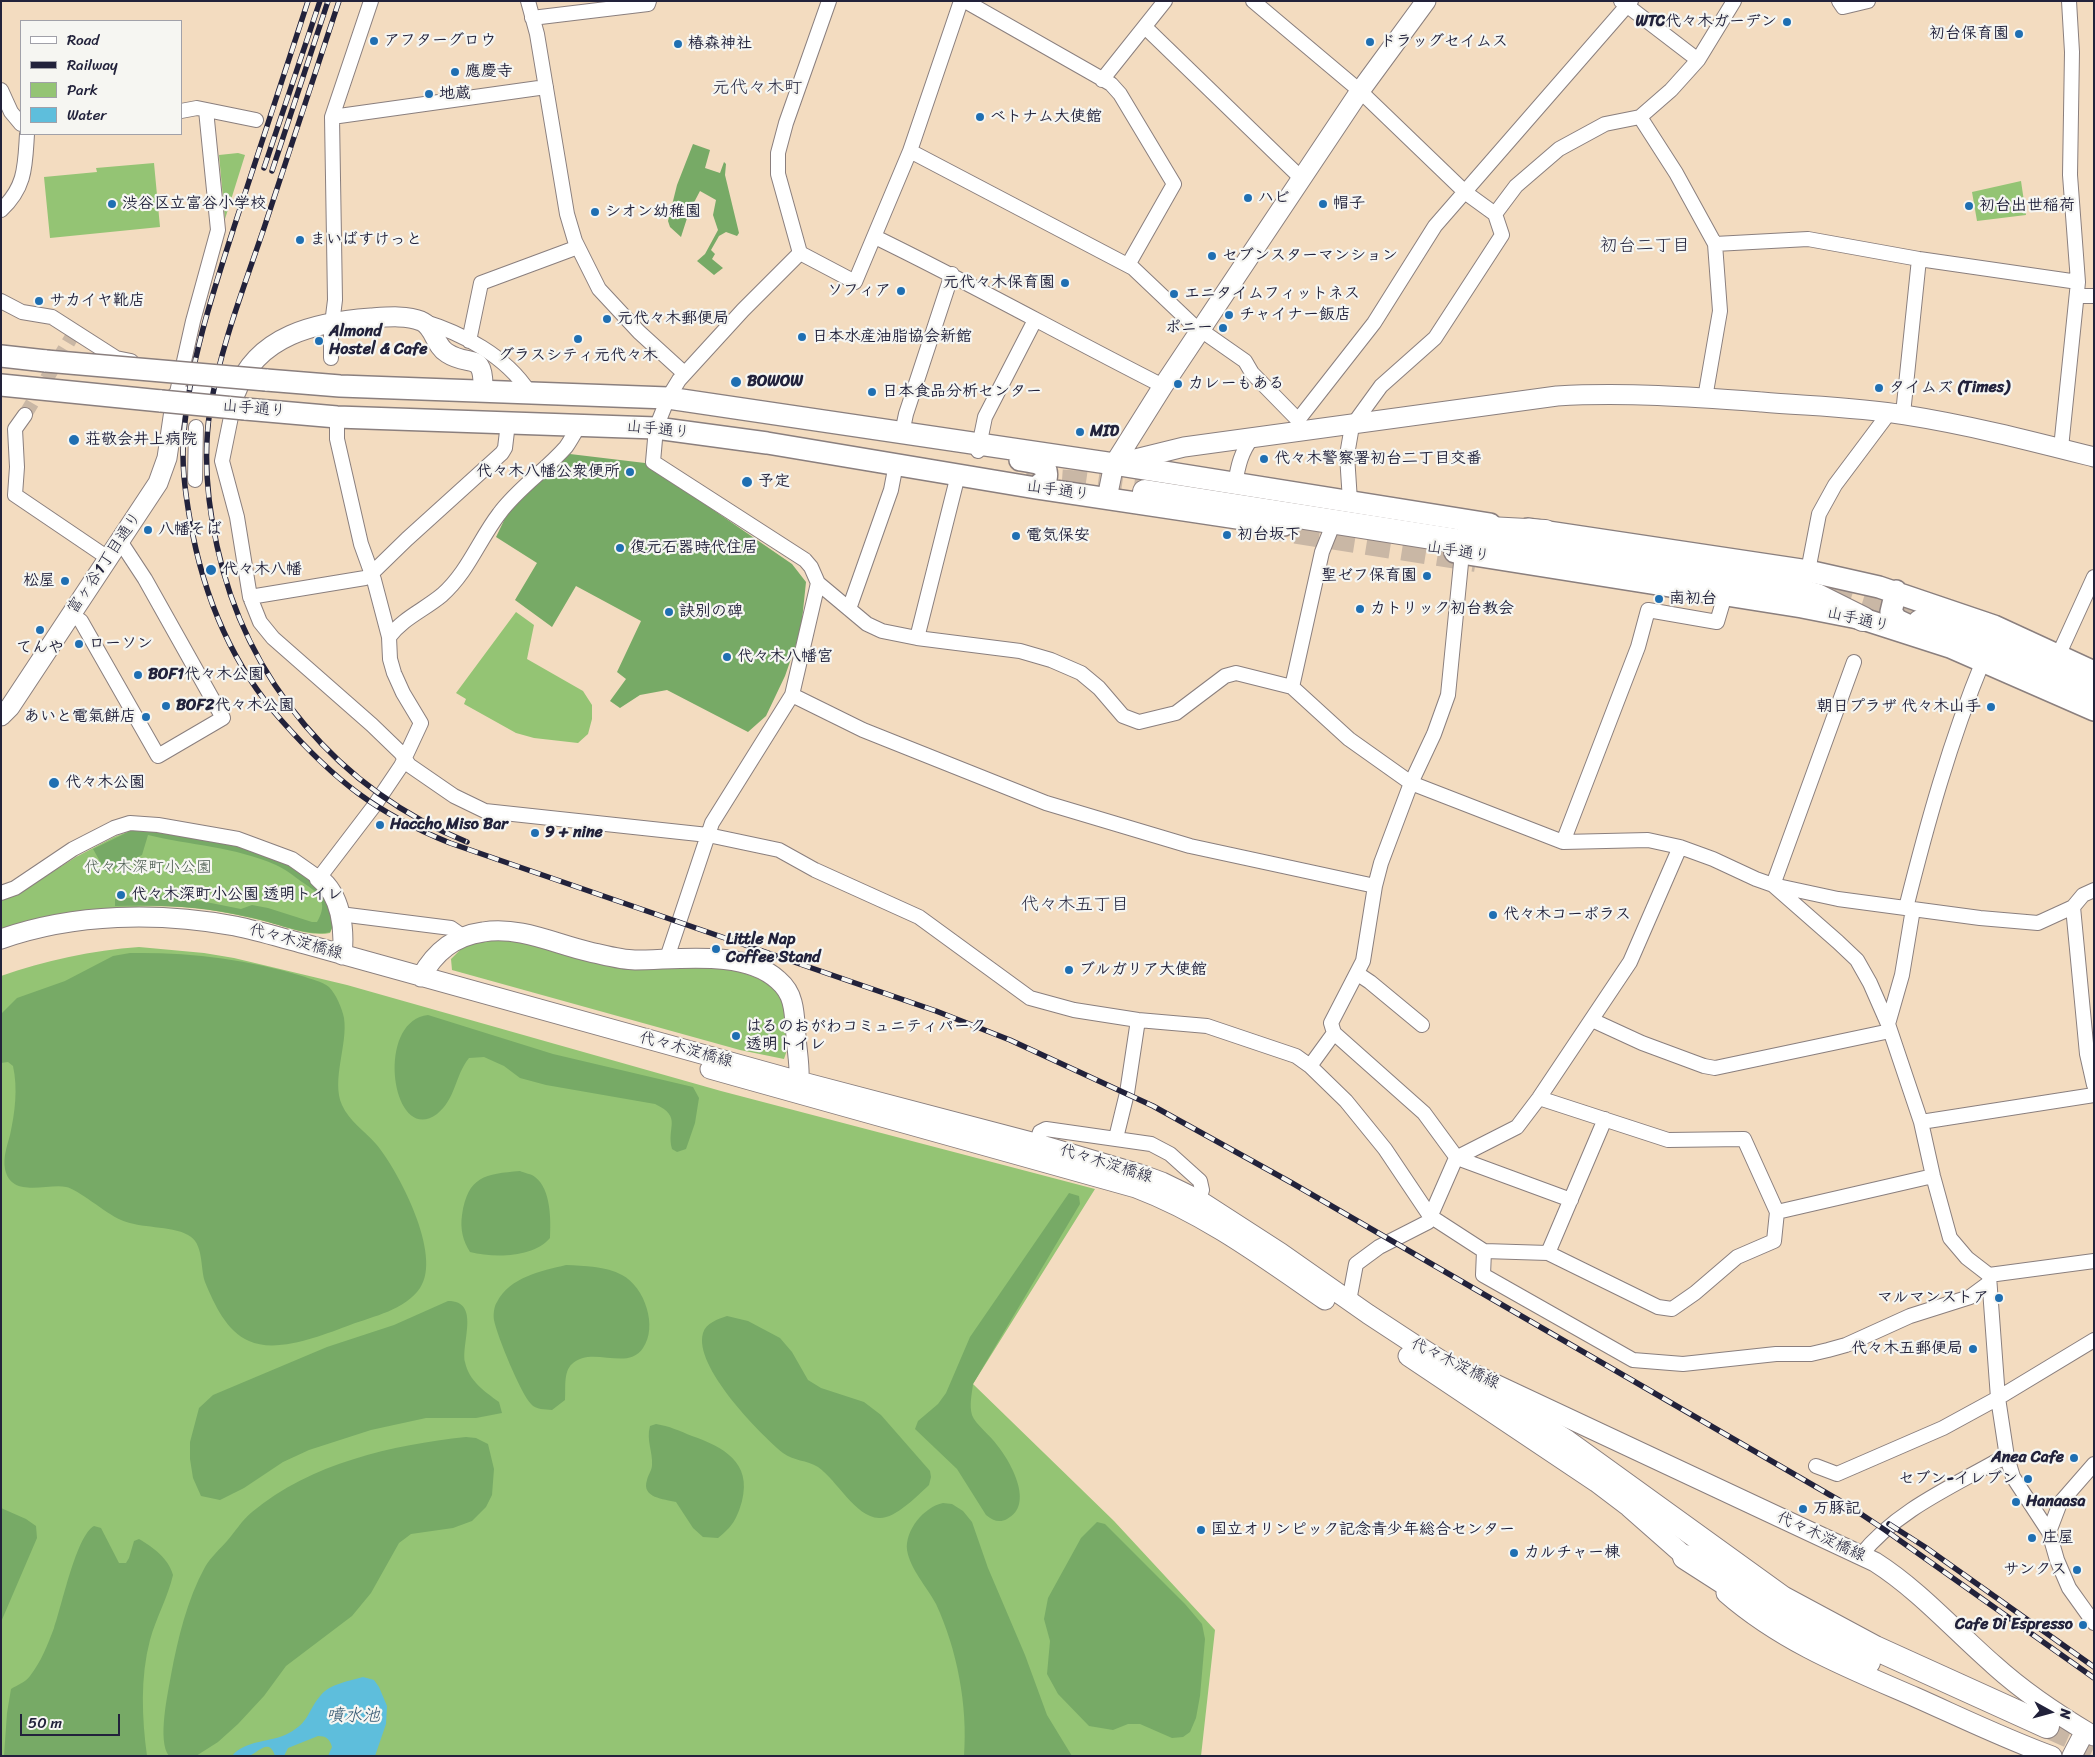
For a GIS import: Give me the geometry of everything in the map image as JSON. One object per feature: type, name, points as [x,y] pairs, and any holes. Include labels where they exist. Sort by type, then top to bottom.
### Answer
[{"type":"highway","points":[[1545,532],[1408,522],[1146,487],[1463,542],[1635,563],[1776,584],[1816,596],[1862,619]]},
{"type":"highway","points":[[2094,685],[1979,633],[1922,618],[2094,695]]},
{"type":"highway","points":[[1420,1350],[1566,1442],[1782,1598],[2047,1740]]},
{"type":"highway","points":[[1685,1557],[1780,1618],[1816,1638],[2047,1740]]},
{"type":"main road","name":"山手通り","points":[[3,356],[45,366],[340,386],[668,398],[732,406],[911,435],[978,449],[1114,464],[1545,532],[1808,571],[1896,591],[1994,626],[2094,672]]},
{"type":"main road","points":[[45,366],[95,375],[99,388]]},
{"type":"main road","name":"山手通り","points":[[1,385],[99,388],[168,399],[240,401],[337,417],[656,428],[896,464],[1036,488],[1330,532],[1802,607],[1862,619],[1950,647],[2094,710]]},
{"type":"main road","points":[[732,406],[722,416],[723,425],[726,427],[769,433],[822,453]]},
{"type":"main road","points":[[978,449],[1043,465],[1047,474],[1046,479],[1036,488]]},
{"type":"main road","points":[[1896,591],[1891,612],[1897,620],[1950,647]]},
{"type":"street","points":[[331,358],[335,300],[332,117],[371,1]]},
{"type":"street","points":[[528,1],[546,87],[567,214],[578,247],[603,293],[638,332],[684,373]]},
{"type":"street","points":[[532,18],[648,4],[649,1]]},
{"type":"street","points":[[830,1],[791,107],[778,153],[778,174],[800,253],[855,282],[910,151],[960,1]]},
{"type":"street","points":[[965,1],[1116,88],[1174,184],[1128,265]]},
{"type":"street","points":[[1102,80],[1166,1]]},
{"type":"street","points":[[1253,1],[1360,91],[1466,193],[1495,214],[1502,235],[1435,338],[1381,386],[1352,426],[1347,455],[1350,501]]},
{"type":"street","points":[[1107,498],[1114,464],[1163,386],[1360,91],[1426,1]]},
{"type":"street","points":[[1495,214],[1516,186],[1559,149],[1605,124],[1640,118],[1671,90],[1698,60],[1734,1]]},
{"type":"street","points":[[1839,1],[1843,7],[1868,1]]},
{"type":"street","points":[[2061,448],[2078,282],[2070,175],[2072,52],[2069,1]]},
{"type":"street","points":[[1299,426],[1374,323],[1435,226],[1466,193],[1627,3],[1698,60]]},
{"type":"street","points":[[1145,27],[1301,178]]},
{"type":"street","points":[[332,117],[546,87]]},
{"type":"street","points":[[1,90],[11,112],[20,123]]},
{"type":"street","points":[[182,111],[197,108],[256,120]]},
{"type":"street","points":[[168,399],[181,370],[218,230],[206,110]]},
{"type":"street","points":[[1640,118],[1676,173],[1715,244],[1720,311],[1704,398]]},
{"type":"street","points":[[1,210],[11,201],[22,183],[27,135]]},
{"type":"street","points":[[910,151],[1128,265],[1201,330],[1245,361],[1252,373],[1299,426]]},
{"type":"street","points":[[875,236],[952,274],[1035,320],[1163,386]]},
{"type":"street","points":[[1715,244],[1808,239],[1919,260],[2078,282]]},
{"type":"street","points":[[469,341],[481,283],[578,247]]},
{"type":"street","points":[[800,253],[684,373],[668,398],[656,428],[653,462],[805,560],[811,567],[818,583],[866,624],[882,631],[917,638],[1020,651],[1051,660],[1080,673],[1099,688],[1123,716],[1139,722],[1176,713],[1225,676],[1236,673],[1292,687],[1349,739],[1411,783],[1563,842],[1648,840],[1680,847],[1774,885],[1838,899],[1980,918],[2038,922],[2073,906],[2083,895],[2094,890]]},
{"type":"street","points":[[1808,571],[1819,514],[1835,485],[1896,414],[1919,260]]},
{"type":"street","points":[[911,435],[906,414],[952,274]]},
{"type":"street","points":[[2077,296],[2094,296]]},
{"type":"street","points":[[1,301],[22,312],[52,317],[74,334],[116,358],[181,370]]},
{"type":"street","points":[[529,392],[522,380],[507,365],[469,341],[440,327],[422,321],[377,318],[333,322],[290,336],[263,352],[242,375],[240,401],[222,461],[237,517],[250,596],[260,622],[273,638],[372,725],[401,753],[409,765],[454,796],[485,811],[708,835],[779,850],[815,870],[919,917],[1030,998],[1074,1010],[1138,1020],[1207,1026],[1296,1056],[1310,1066],[1346,1101],[1385,1149],[1430,1216],[1484,1251],[1548,1253],[1658,1307],[1672,1309],[1695,1293],[1737,1257],[1774,1241],[1777,1212],[1744,1139],[1668,1140],[1539,1098]]},
{"type":"street","points":[[978,449],[985,417],[1035,320]]},
{"type":"street","points":[[422,321],[444,351],[455,357],[473,361],[480,367],[483,372],[483,390]]},
{"type":"street","points":[[1114,464],[1164,450],[1252,438],[1299,426],[1352,426],[1557,396],[1633,394],[1896,414],[1970,426],[2094,457]]},
{"type":"street","name":"富ヶ谷1丁目通り","points":[[1,716],[10,707],[158,483],[167,458],[168,399]]},
{"type":"street","points":[[25,415],[15,430],[17,468],[15,494],[108,558]]},
{"type":"street","points":[[319,878],[374,806],[404,759],[421,723],[394,673],[390,659],[389,637],[374,580],[370,574],[361,544],[337,439],[337,417]]},
{"type":"street","points":[[250,596],[365,578],[502,453],[505,448],[508,423]]},
{"type":"street","points":[[389,637],[405,619],[442,595],[463,572],[498,515],[517,492],[553,461],[568,445],[580,424]]},
{"type":"street","points":[[195,480],[196,427]]},
{"type":"street","points":[[1235,484],[1240,457],[1252,438]]},
{"type":"street","points":[[849,609],[891,490],[896,464]]},
{"type":"street","points":[[917,638],[958,475]]},
{"type":"street","points":[[1292,687],[1322,552],[1330,532]]},
{"type":"street","points":[[71,614],[81,621],[158,756],[222,718],[145,579],[120,540]]},
{"type":"street","points":[[1462,553],[1448,695],[1434,734],[1411,783],[1381,863],[1375,886],[1363,961],[1358,974],[1331,1023],[1334,1033],[1424,1113],[1457,1158],[1571,1200]]},
{"type":"street","points":[[2058,656],[2094,577]]},
{"type":"street","points":[[667,958],[708,835],[722,807],[792,695],[818,583]]},
{"type":"street","points":[[1563,842],[1638,647],[1648,610],[1718,622],[1725,595]]},
{"type":"street","points":[[1889,1027],[1902,975],[1910,909],[1928,819],[1960,720],[1983,661]]},
{"type":"street","points":[[1774,885],[1854,662]]},
{"type":"street","points":[[792,695],[863,730],[1046,803],[1190,846],[1375,886]]},
{"type":"street","points":[[1,894],[15,888],[73,849],[114,828],[130,823],[157,824],[238,838],[292,859],[328,884],[336,898],[340,914],[343,943],[342,955]]},
{"type":"street","points":[[1349,1301],[1356,1264],[1379,1247],[1428,1222],[1457,1158],[1517,1127],[1539,1098],[1630,962],[1680,847]]},
{"type":"street","points":[[1774,885],[1857,960],[1870,983],[1889,1027],[1921,1122],[1950,1238],[1989,1279],[1998,1398],[2007,1457],[2013,1477],[2048,1532],[2069,1588],[2094,1623]]},
{"type":"street","points":[[2073,906],[2087,1054],[2094,1085]]},
{"type":"street","points":[[340,914],[451,928],[464,936]]},
{"type":"street","name":"代々木淀橋線","points":[[1,940],[36,930],[99,919],[168,919],[235,926],[799,1081],[1033,1150],[1164,1199],[1206,1220],[1596,1482],[1629,1507],[1685,1557]]},
{"type":"street","name":"代々木淀橋線","points":[[1,952],[64,936],[100,931],[166,930],[224,936],[1033,1150],[1140,1174],[1162,1182],[1199,1200],[1281,1253],[1420,1350],[1875,1562],[1902,1581],[2021,1688],[2045,1706],[2089,1733],[2072,1756]]},
{"type":"street","points":[[422,977],[435,956],[446,946],[464,936],[496,930],[541,937],[590,952],[632,960],[667,958],[729,961],[752,966],[778,980],[787,989],[792,1002],[799,1056],[799,1081]]},
{"type":"street","points":[[1358,974],[1422,1025]]},
{"type":"street","points":[[1116,1138],[1127,1094],[1138,1020]]},
{"type":"street","points":[[1592,1020],[1642,1043],[1704,1066],[1715,1068],[1889,1027]]},
{"type":"street","points":[[1310,1066],[1334,1033]]},
{"type":"street","points":[[1921,1122],[2094,1095]]},
{"type":"street","points":[[1548,1253],[1605,1120]]},
{"type":"street","points":[[1033,1150],[1040,1132],[1046,1130],[1151,1144],[1170,1154],[1200,1181],[1202,1190],[1199,1200]]},
{"type":"street","points":[[1777,1212],[1933,1176]]},
{"type":"street","points":[[1484,1251],[1483,1275],[1634,1360],[1683,1364],[1776,1354],[1811,1354],[1846,1346],[1910,1316],[1970,1297],[1989,1279],[2094,1261]]},
{"type":"street","points":[[1816,1466],[1837,1474],[1943,1428],[1998,1398],[2094,1340]]},
{"type":"street","points":[[1861,1555],[1880,1535],[1906,1514],[1987,1466],[2007,1457]]},
{"type":"street","points":[[2048,1532],[2060,1503],[2094,1464]]},
{"type":"green space","points":[[693,144],[710,150],[705,168],[720,173],[724,162],[726,164],[725,175],[739,233],[737,236],[726,232],[719,236],[711,250],[715,254],[712,259],[723,268],[714,275],[697,261],[705,254],[718,230],[713,215],[716,200],[700,191],[689,212],[681,237],[670,227],[668,221],[677,185]]},
{"type":"green space","points":[[238,153],[245,155],[225,219],[219,155]]},
{"type":"green space","points":[[154,163],[160,227],[50,238],[44,177],[97,172],[96,168]]},
{"type":"green space","points":[[2021,181],[2026,215],[1977,221],[1972,192]]},
{"type":"green space","points":[[570,454],[645,463],[792,564],[806,582],[801,630],[785,676],[766,716],[748,732],[667,690],[640,695],[620,708],[610,701],[626,679],[617,672],[641,621],[576,586],[552,627],[515,600],[537,563],[496,537],[510,508],[531,487]]},
{"type":"green space","points":[[516,612],[534,625],[527,659],[583,691],[592,705],[592,719],[588,734],[578,743],[534,738],[516,733],[464,704],[466,699],[456,693]]},
{"type":"green space","name":"代々木深町小公園","points":[[151,830],[282,861],[313,881],[334,924],[330,933],[314,934],[249,917],[204,909],[154,906],[77,913],[1,928],[1,900],[16,895],[76,857],[114,837],[130,831]]},
{"type":"green space","points":[[152,830],[260,851],[281,861],[313,881],[325,893],[334,924],[330,932],[312,933],[248,917],[199,909],[149,905],[115,906],[115,899],[156,896],[186,898],[241,909],[252,905],[317,922],[322,909],[322,903],[313,890],[279,867],[261,859],[229,850],[148,835],[142,855],[106,872],[93,849],[130,831]]},
{"type":"green space","points":[[495,938],[713,966],[760,979],[785,996],[790,1041],[784,1059],[740,1050],[452,970],[451,959],[465,945]]},
{"type":"green space","points":[[139,947],[204,953],[234,958],[347,985],[721,1091],[1095,1189],[973,1384],[1114,1521],[1215,1630],[1201,1756],[1,1756],[1,976],[69,957]]},
{"type":"green space","points":[[130,953],[195,955],[260,965],[323,983],[332,990],[342,1010],[345,1028],[338,1085],[342,1105],[353,1121],[385,1156],[406,1192],[422,1235],[426,1255],[426,1273],[420,1288],[414,1296],[398,1307],[379,1315],[300,1342],[273,1345],[249,1341],[234,1331],[217,1308],[203,1276],[199,1249],[197,1244],[188,1235],[173,1230],[137,1225],[121,1220],[66,1187],[22,1187],[15,1184],[9,1178],[5,1169],[5,1160],[13,1118],[15,1083],[13,1066],[8,1062],[1,1063],[1,1014],[17,998],[65,981],[113,956]]},
{"type":"green space","points":[[428,1015],[553,1054],[693,1087],[699,1098],[695,1123],[686,1149],[677,1152],[672,1149],[671,1118],[669,1113],[655,1104],[546,1085],[520,1078],[504,1066],[484,1057],[469,1058],[448,1101],[437,1114],[421,1119],[409,1113],[400,1099],[395,1079],[395,1058],[400,1038],[411,1022]]},
{"type":"green space","points":[[520,1171],[534,1176],[544,1189],[549,1205],[550,1238],[543,1245],[524,1253],[513,1255],[490,1255],[470,1252],[464,1239],[461,1225],[465,1202],[469,1192],[474,1185],[488,1176]]},
{"type":"green space","points":[[1069,1193],[1079,1196],[1080,1204],[973,1384],[972,1415],[1003,1452],[1014,1472],[1020,1494],[1019,1504],[1015,1512],[1007,1519],[996,1521],[986,1515],[957,1469],[915,1429],[918,1421],[938,1404],[946,1393],[970,1337]]},
{"type":"green space","points":[[566,1265],[609,1270],[622,1275],[630,1281],[643,1298],[647,1308],[649,1329],[643,1348],[636,1355],[619,1359],[589,1357],[580,1359],[572,1364],[566,1376],[565,1400],[552,1410],[541,1409],[531,1404],[516,1377],[496,1328],[494,1311],[503,1293],[518,1281],[527,1276]]},
{"type":"green space","points":[[448,1301],[458,1303],[464,1308],[467,1315],[464,1354],[467,1369],[478,1385],[499,1402],[502,1413],[476,1418],[426,1418],[371,1430],[309,1450],[283,1462],[244,1488],[220,1500],[201,1496],[193,1478],[190,1442],[199,1408],[213,1395],[327,1347],[394,1325]]},
{"type":"green space","points":[[727,1316],[748,1321],[780,1338],[792,1352],[808,1380],[821,1388],[864,1402],[881,1415],[930,1471],[929,1485],[899,1511],[879,1518],[870,1516],[854,1505],[818,1467],[791,1458],[783,1453],[730,1398],[708,1363],[703,1347],[703,1333],[710,1324]]},
{"type":"green space","points":[[656,1424],[714,1445],[724,1451],[739,1466],[743,1476],[744,1487],[742,1501],[733,1522],[718,1538],[703,1537],[693,1528],[676,1502],[655,1497],[647,1491],[647,1480],[652,1465],[649,1431],[650,1426]]},
{"type":"green space","points":[[466,1437],[476,1438],[488,1444],[494,1469],[492,1495],[486,1507],[472,1521],[453,1528],[411,1534],[399,1543],[371,1593],[352,1616],[286,1666],[264,1696],[238,1724],[218,1742],[196,1756],[169,1756],[164,1740],[166,1705],[177,1647],[188,1606],[207,1563],[245,1519],[275,1495],[326,1469],[381,1451]]},
{"type":"green space","points":[[943,1503],[952,1504],[963,1511],[972,1522],[988,1568],[1025,1655],[1047,1715],[1072,1756],[964,1756],[965,1737],[962,1698],[950,1640],[936,1604],[915,1571],[907,1550],[909,1535],[917,1520],[929,1509]]},
{"type":"green space","points":[[1,1508],[26,1519],[36,1526],[37,1538],[1,1622]]},
{"type":"green space","points":[[1097,1522],[1105,1524],[1185,1604],[1202,1624],[1205,1639],[1200,1696],[1196,1718],[1190,1732],[1183,1737],[1172,1738],[1140,1724],[1128,1724],[1113,1730],[1089,1726],[1058,1694],[1047,1674],[1050,1641],[1044,1619],[1048,1598],[1081,1538]]},
{"type":"green space","points":[[94,1526],[101,1528],[119,1563],[126,1563],[134,1541],[139,1539],[160,1554],[168,1564],[173,1575],[155,1624],[147,1654],[143,1683],[143,1713],[147,1756],[4,1756],[11,1689],[28,1678],[41,1659],[54,1628],[70,1572],[81,1543],[87,1532]]},
{"type":"water","name":"噴水池","points":[[363,1677],[374,1680],[387,1706],[386,1724],[375,1756],[328,1756],[332,1747],[329,1740],[318,1736],[288,1748],[284,1756],[275,1756],[273,1750],[267,1747],[249,1756],[232,1756],[251,1744],[282,1736],[296,1729],[305,1720],[316,1701],[325,1691],[340,1683]]},
{"type":"tunnel","points":[[25,415],[71,338]]},
{"type":"tunnel","points":[[1026,479],[1083,483],[1145,492]]},
{"type":"tunnel","points":[[1260,526],[1476,560]]},
{"type":"tunnel","points":[[1830,585],[1923,613]]},
{"type":"tunnel","points":[[2047,1726],[2094,1747]]},
{"type":"railway","points":[[308,1],[211,301],[191,379],[183,454],[190,520],[196,548],[211,602],[222,627],[234,652],[264,699],[320,761],[339,778],[378,807],[400,820],[450,843],[936,1011],[1010,1040],[1153,1106],[1292,1183],[1849,1506],[2094,1678]]},
{"type":"railway","points":[[264,168],[320,1]]},
{"type":"railway","points":[[272,171],[328,1]]},
{"type":"railway","points":[[339,1],[233,318],[214,387],[207,444],[207,478],[211,512],[217,546],[231,595],[250,642],[275,685],[305,725],[339,761],[378,793],[421,820],[467,842]]},
{"type":"railway","points":[[1889,1524],[1925,1547],[2094,1667]]},
{"type":"place","name":"WTC代々木ガーデン","points":[[1787,22]]},
{"type":"place","name":"初台保育園","points":[[2019,34]]},
{"type":"place","name":"アフターグロウ","points":[[374,41]]},
{"type":"place","name":"ドラッグセイムス","points":[[1370,42]]},
{"type":"place","name":"椿森神社","points":[[678,44]]},
{"type":"place","name":"應慶寺","points":[[455,72]]},
{"type":"place","name":"地蔵","points":[[429,94]]},
{"type":"place","name":"ベトナム大使館","points":[[980,117]]},
{"type":"place","name":"ハビ","points":[[1248,198]]},
{"type":"place","name":"渋谷区立富谷小学校","points":[[112,204]]},
{"type":"place","name":"帽子","points":[[1323,204]]},
{"type":"place","name":"初台出世稲荷","points":[[1969,206]]},
{"type":"place","name":"シオン幼稚園","points":[[595,212]]},
{"type":"place","name":"まいばすけっと","points":[[300,240]]},
{"type":"place","name":"セブンスターマンション","points":[[1212,256]]},
{"type":"place","name":"元代々木保育園","points":[[1065,283]]},
{"type":"place","name":"ソフィア","points":[[901,291]]},
{"type":"place","name":"エニタイムフィットネス","points":[[1174,294]]},
{"type":"place","name":"サカイヤ靴店","points":[[39,301]]},
{"type":"place","name":"チャイナー飯店","points":[[1229,315]]},
{"type":"place","name":"元代々木郵便局","points":[[607,319]]},
{"type":"place","name":"ポニー","points":[[1223,328]]},
{"type":"place","name":"日本水産油脂協会新館","points":[[802,337]]},
{"type":"place","name":"グラスシティ元代々木","points":[[578,339]]},
{"type":"place","name":"Almond Hostel & Cafe","points":[[319,341]]},
{"type":"place","name":"BOWOW","points":[[736,382]]},
{"type":"place","name":"カレーもある","points":[[1178,384]]},
{"type":"place","name":"タイムズ (Times)","points":[[1879,388]]},
{"type":"place","name":"日本食品分析センター","points":[[872,392]]},
{"type":"place","name":"MID","points":[[1080,432]]},
{"type":"place","name":"荘敬会井上病院","points":[[74,440]]},
{"type":"place","name":"代々木警察署初台二丁目交番","points":[[1264,459]]},
{"type":"place","name":"代々木八幡公衆便所","points":[[630,472]]},
{"type":"place","name":"予定","points":[[747,482]]},
{"type":"place","name":"八幡そば","points":[[148,530]]},
{"type":"place","name":"初台坂下","points":[[1227,535]]},
{"type":"place","name":"電気保安","points":[[1016,536]]},
{"type":"place","name":"復元石器時代住居","points":[[620,548]]},
{"type":"place","name":"代々木八幡","points":[[211,570]]},
{"type":"place","name":"聖ゼフ保育園","points":[[1427,576]]},
{"type":"place","name":"松屋","points":[[65,581]]},
{"type":"place","name":"南初台","points":[[1659,599]]},
{"type":"place","name":"カトリック初台教会","points":[[1360,609]]},
{"type":"place","name":"訣別の碑","points":[[669,612]]},
{"type":"place","name":"てんや","points":[[40,630]]},
{"type":"place","name":"ローソン","points":[[79,644]]},
{"type":"place","name":"代々木八幡宮","points":[[727,657]]},
{"type":"place","name":"BOF1代々木公園","points":[[138,675]]},
{"type":"place","name":"BOF2代々木公園","points":[[166,706]]},
{"type":"place","name":"朝日プラザ 代々木山手","points":[[1991,707]]},
{"type":"place","name":"あいと電氣餅店","points":[[146,717]]},
{"type":"place","name":"代々木公園","points":[[54,783]]},
{"type":"place","name":"Haccho Miso Bar","points":[[380,825]]},
{"type":"place","name":"9 + nine","points":[[535,833]]},
{"type":"place","name":"代々木深町小公園 透明トイレ","points":[[121,895]]},
{"type":"place","name":"代々木コーポラス","points":[[1493,915]]},
{"type":"place","name":"Little Nap Coffee Stand","points":[[716,949]]},
{"type":"place","name":"ブルガリア大使館","points":[[1069,970]]},
{"type":"place","name":"はるのおがわコミュニティパーク 透明トイレ","points":[[736,1036]]},
{"type":"place","name":"マルマンストア","points":[[1999,1298]]},
{"type":"place","name":"代々木五郵便局","points":[[1973,1349]]},
{"type":"place","name":"Anea Cafe","points":[[2074,1458]]},
{"type":"place","name":"セブン-イレブン","points":[[2028,1479]]},
{"type":"place","name":"Hanaasa","points":[[2016,1502]]},
{"type":"place","name":"万豚記","points":[[1803,1509]]},
{"type":"place","name":"国立オリンピック記念青少年総合センター","points":[[1201,1530]]},
{"type":"place","name":"庄屋","points":[[2032,1538]]},
{"type":"place","name":"カルチャー棟","points":[[1514,1553]]},
{"type":"place","name":"サンクス","points":[[2077,1570]]},
{"type":"place","name":"Cafe Di Espresso","points":[[2083,1625]]},
{"type":"district","name":"元代々木町","points":[[757,88]]},
{"type":"district","name":"初台二丁目","points":[[1645,246]]},
{"type":"district","name":"代々木五丁目","points":[[1075,905]]}]
